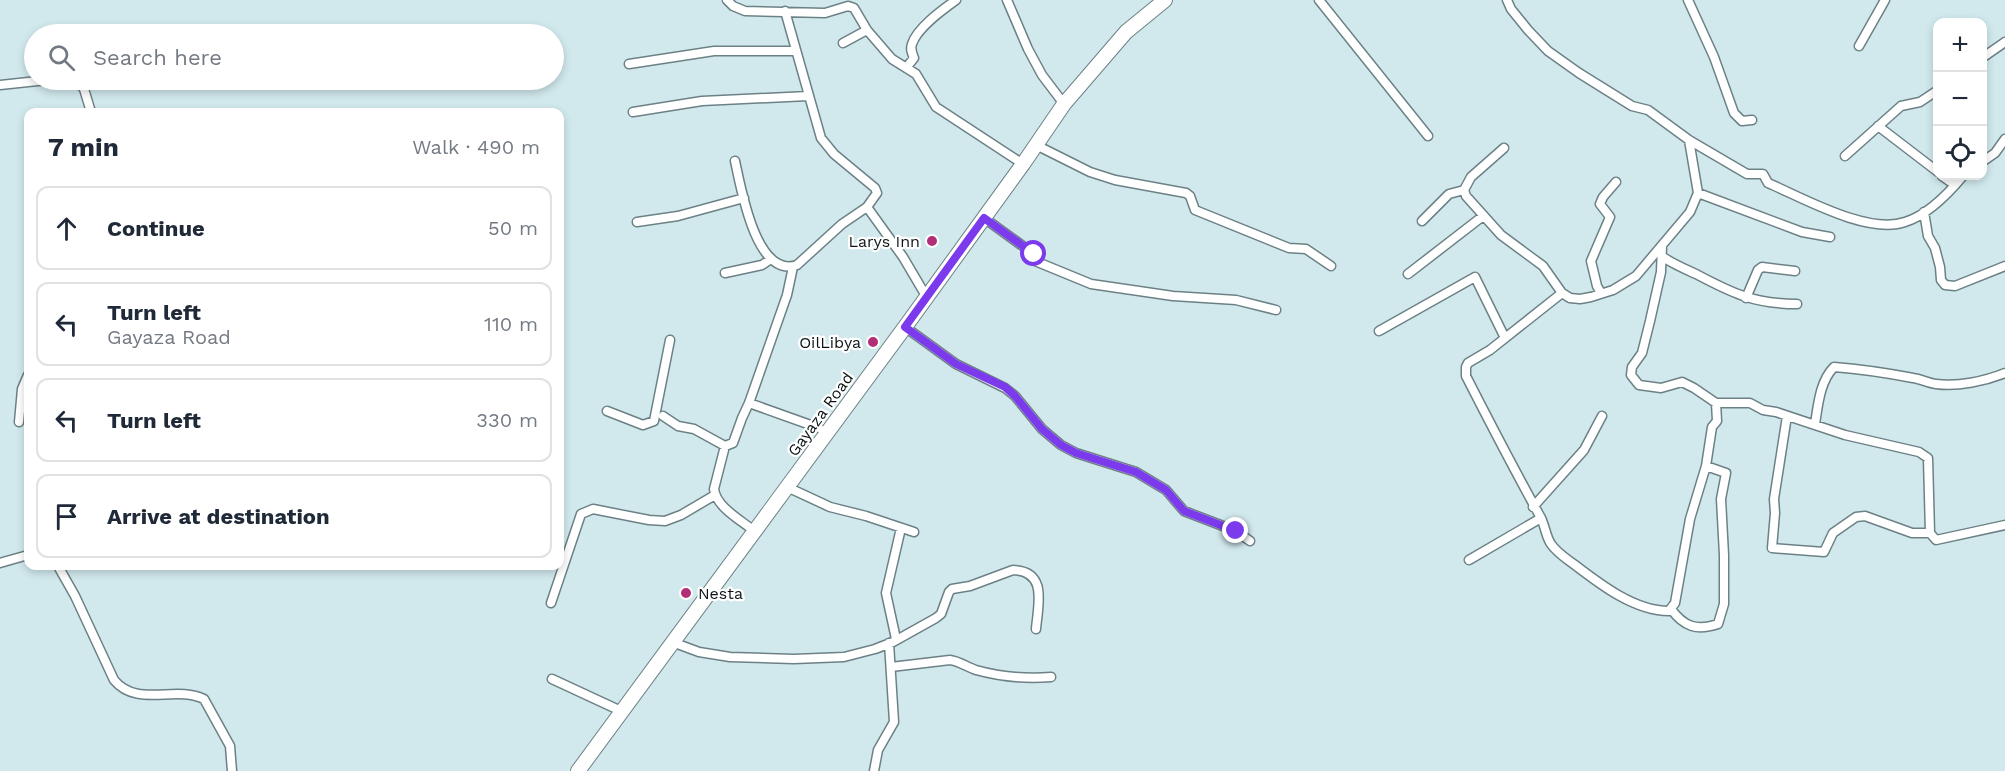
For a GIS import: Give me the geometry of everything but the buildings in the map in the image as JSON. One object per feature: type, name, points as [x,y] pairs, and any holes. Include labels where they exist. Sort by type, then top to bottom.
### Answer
[{"type":"main road","name":"Gayaza Road","points":[[578,771],[905,327],[1064,104],[1126,32],[1165,0]]},
{"type":"street","points":[[727,0],[738,9],[825,13],[852,7],[867,30],[892,59],[916,74],[936,107],[1023,164]]},
{"type":"street","points":[[906,68],[914,57],[911,51],[912,42],[932,17],[956,0]]},
{"type":"street","points":[[1007,0],[1042,75],[1064,104]]},
{"type":"street","points":[[1318,0],[1428,136]]},
{"type":"street","points":[[1507,0],[1511,9],[1548,51],[1578,72],[1632,106],[1653,113],[1689,140],[1747,174],[1763,174],[1768,183],[1854,220],[1875,224],[1904,223],[1924,213],[1959,180]]},
{"type":"street","points":[[1688,0],[1734,113],[1742,121],[1752,120]]},
{"type":"street","points":[[1859,46],[1885,0]]},
{"type":"street","points":[[735,161],[744,198],[762,250],[771,259],[784,266],[793,267],[803,261],[842,224],[867,207],[876,195],[877,190],[834,153],[821,138],[785,11]]},
{"type":"street","points":[[843,43],[867,30]]},
{"type":"street","points":[[1987,55],[2005,42]]},
{"type":"street","points":[[628,64],[714,51],[795,51]]},
{"type":"street","points":[[0,85],[24,82]]},
{"type":"street","points":[[84,90],[90,108]]},
{"type":"street","points":[[1845,156],[1902,106],[1920,102],[1933,93]]},
{"type":"street","points":[[633,112],[702,101],[808,96]]},
{"type":"street","points":[[1878,126],[1933,168]]},
{"type":"street","points":[[1987,159],[1995,153],[2005,139]]},
{"type":"street","points":[[1503,148],[1471,177],[1464,190],[1466,196],[1501,236],[1543,266],[1562,293],[1570,298],[1580,299],[1613,290],[1636,276],[1690,212],[1698,193],[1689,140]]},
{"type":"street","points":[[1036,145],[1090,172],[1115,180],[1186,193],[1190,196],[1195,210],[1289,248],[1306,249],[1331,266]]},
{"type":"street","points":[[1948,180],[1955,185]]},
{"type":"street","points":[[1602,294],[1594,280],[1591,261],[1610,217],[1600,204],[1616,182]]},
{"type":"street","points":[[1422,221],[1449,194],[1464,190]]},
{"type":"street","points":[[1698,193],[1802,232],[1830,237]]},
{"type":"street","points":[[637,222],[678,216],[744,198]]},
{"type":"street","points":[[867,207],[903,257],[926,296]]},
{"type":"street","points":[[1924,213],[1928,236],[1935,248],[1941,280],[1945,285],[1955,286],[2005,266]]},
{"type":"street","points":[[1408,274],[1483,216]]},
{"type":"street","points":[[984,218],[1034,254],[1035,261],[1090,284],[1173,296],[1236,300],[1276,310]]},
{"type":"street","points":[[1662,246],[1663,257],[1642,353],[1632,367],[1631,375],[1640,385],[1661,388],[1682,382],[1716,402],[1750,404],[1845,435],[1919,452],[1928,458],[1930,533],[1936,540],[2005,525]]},
{"type":"street","points":[[1663,257],[1713,285],[1746,298],[1769,303],[1797,304]]},
{"type":"street","points":[[724,273],[762,265],[771,259]]},
{"type":"street","points":[[663,416],[678,426],[694,429],[725,446],[733,443],[787,295],[793,267]]},
{"type":"street","points":[[1746,298],[1761,267],[1795,271]]},
{"type":"street","points":[[1379,332],[1475,277],[1505,338]]},
{"type":"street","points":[[1562,293],[1505,338],[1468,363],[1466,376],[1533,507],[1541,518],[1551,543],[1589,576],[1620,596],[1664,611],[1671,609],[1677,596],[1690,519],[1706,466],[1712,428],[1717,421],[1716,402]]},
{"type":"street","points":[[905,327],[956,364],[1005,387],[1042,429],[1061,445],[1076,453],[1136,472],[1166,490],[1184,511],[1236,531],[1250,541]]},
{"type":"street","points":[[607,411],[643,425],[654,421],[670,340]]},
{"type":"street","points":[[1815,424],[1819,397],[1828,374],[1834,367],[1916,378],[1936,384],[1959,384],[2005,373]]},
{"type":"street","points":[[19,422],[24,384]]},
{"type":"street","points":[[749,404],[819,428]]},
{"type":"street","points":[[1533,507],[1584,450],[1602,416]]},
{"type":"street","points":[[1786,416],[1774,499],[1772,548],[1824,552],[1833,533],[1856,517],[1865,516],[1912,533],[1930,533]]},
{"type":"street","points":[[725,446],[714,495],[754,531]]},
{"type":"street","points":[[1671,609],[1682,623],[1695,627],[1718,624],[1722,616],[1724,555],[1721,499],[1726,473],[1706,466]]},
{"type":"street","points":[[787,487],[836,509],[914,532]]},
{"type":"street","points":[[564,564],[581,514],[593,509],[658,521],[665,520],[681,515],[714,495]]},
{"type":"street","points":[[1469,560],[1541,518]]},
{"type":"street","points":[[874,771],[878,750],[894,722],[891,667],[893,641],[886,593],[901,528]]},
{"type":"street","points":[[0,563],[24,556]]},
{"type":"street","points":[[60,570],[75,596],[114,680],[120,687],[131,693],[192,695],[204,699],[230,746],[232,771]]},
{"type":"street","points":[[551,603],[562,570]]},
{"type":"street","points":[[672,642],[699,652],[722,657],[794,659],[844,657],[875,649],[936,618],[941,614],[952,589],[976,584],[1013,570],[1020,570],[1038,582],[1036,629]]},
{"type":"street","points":[[891,667],[950,660],[968,668],[1013,678],[1051,677]]},
{"type":"street","points":[[552,679],[621,711]]},
{"type":"place","name":"Larys Inn","points":[[932,241]]},
{"type":"place","name":"OilLibya","points":[[873,342]]},
{"type":"place","name":"Nesta","points":[[686,593]]},
{"type":"route","points":[[1034,254],[984,218],[905,327],[956,364],[1005,387],[1015,396],[1031,418],[1061,445],[1076,453],[1136,472],[1160,485],[1172,495],[1184,511],[1236,531]]}]
